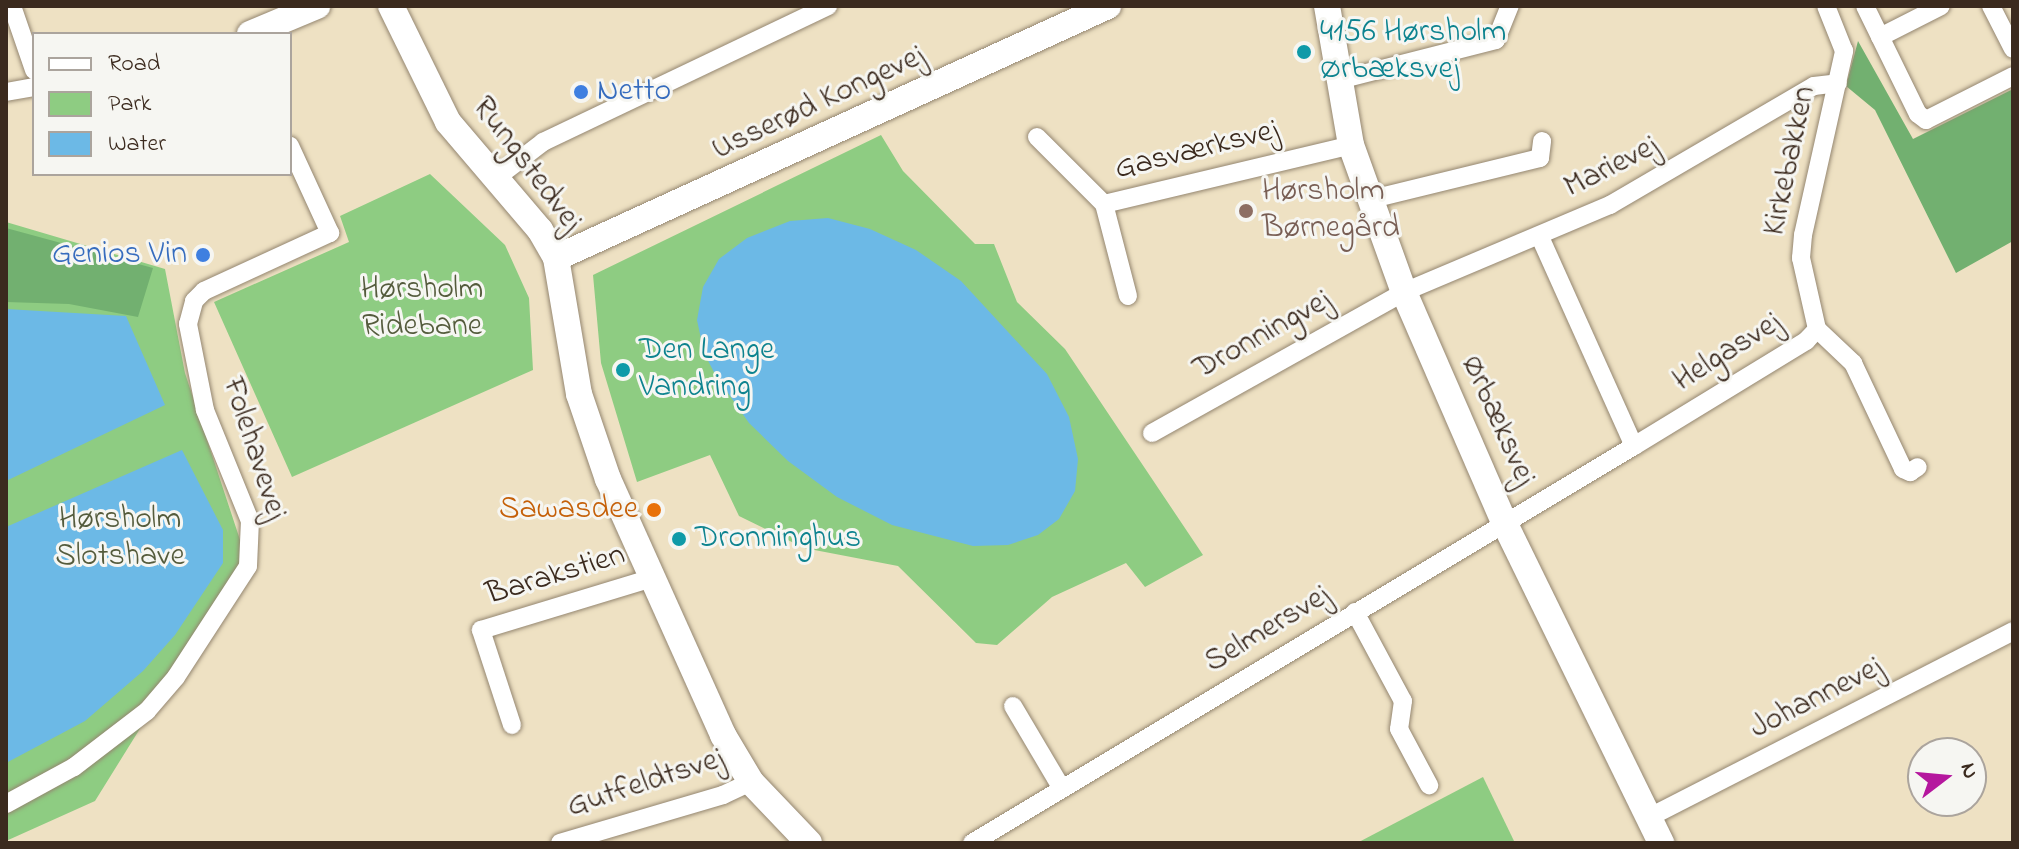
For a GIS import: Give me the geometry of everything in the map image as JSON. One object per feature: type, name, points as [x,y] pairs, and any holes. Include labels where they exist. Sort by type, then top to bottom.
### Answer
[{"type":"street","points":[[12,6],[32,64]]},
{"type":"street","points":[[255,32],[317,6]]},
{"type":"street","name":"Rungstedvej","points":[[391,6],[448,122],[540,230],[556,258],[579,394],[608,479],[723,735],[751,782],[809,843]]},
{"type":"street","points":[[495,179],[543,142],[828,6]]},
{"type":"street","name":"Usserød Kongevej","points":[[556,258],[1108,6]]},
{"type":"street","name":"Ørbæksvej","points":[[1327,6],[1351,145],[1368,200],[1404,292],[1503,520],[1661,843]]},
{"type":"street","points":[[1339,80],[1496,40],[1510,6]]},
{"type":"street","name":"Kirkebakken","points":[[1817,329],[1801,258],[1844,51],[1826,6]]},
{"type":"street","points":[[1865,6],[1918,114],[1926,120],[2013,76]]},
{"type":"street","points":[[1880,37],[1941,6]]},
{"type":"street","points":[[1991,6],[2013,49]]},
{"type":"street","name":"Marievej","points":[[1404,292],[1540,237],[1663,178],[1814,86],[1838,83]]},
{"type":"street","points":[[6,92],[32,87]]},
{"type":"street","points":[[1037,137],[1104,204]]},
{"type":"street","points":[[1368,200],[1540,158],[1542,141]]},
{"type":"street","name":"Gasværksvej","points":[[1128,296],[1104,204],[1351,145]]},
{"type":"street","name":"Folehavevej","points":[[6,804],[74,767],[147,711],[176,677],[248,566],[250,521],[205,410],[188,324],[194,301],[204,291],[330,233],[292,150]]},
{"type":"street","points":[[1540,237],[1634,446]]},
{"type":"street","name":"Dronningvej","points":[[1152,433],[1404,292]]},
{"type":"street","name":"Helgasvej","points":[[1503,520],[1634,446],[1806,341],[1817,329],[1853,363],[1903,469],[1910,472],[1918,467]]},
{"type":"street","name":"Selmersvej","points":[[972,843],[1503,520]]},
{"type":"street","name":"Barakstien","points":[[512,725],[481,630],[652,578]]},
{"type":"street","points":[[1355,612],[1403,701],[1399,729],[1429,785]]},
{"type":"street","name":"Johannevej","points":[[1648,818],[2013,631]]},
{"type":"street","points":[[1013,706],[1062,789]]},
{"type":"street","name":"Gutfeldtsvej","points":[[560,843],[723,795],[751,782]]},
{"type":"green space","points":[[1858,41],[1913,139],[2013,89],[2013,241],[1956,273],[1875,110],[1846,86]]},
{"type":"green space","points":[[881,135],[903,171],[975,244],[994,244],[1017,302],[1065,349],[1203,555],[1145,587],[1126,563],[1052,597],[997,645],[976,643],[898,566],[804,548],[739,516],[710,455],[637,482],[601,363],[593,275]]},
{"type":"green space","name":"Hørsholm Ridebane","points":[[430,174],[505,245],[529,298],[533,370],[292,477],[214,302],[349,242],[340,216]]},
{"type":"green space","name":"Hørsholm Slotshave","points":[[6,222],[165,269],[185,373],[246,558],[95,801],[6,841]]},
{"type":"green space","points":[[6,228],[153,268],[138,317],[69,304],[6,302]]},
{"type":"green space","points":[[1483,777],[1515,843],[1357,843]]},
{"type":"water","points":[[828,218],[870,229],[916,250],[961,281],[1047,374],[1069,417],[1078,459],[1075,491],[1059,519],[1038,535],[1008,545],[973,546],[892,525],[837,497],[788,461],[749,423],[716,376],[704,353],[697,320],[703,287],[719,259],[747,238],[790,221]]},
{"type":"water","points":[[6,309],[126,316],[165,405],[6,481]]},
{"type":"water","points":[[182,450],[223,530],[223,563],[175,635],[143,671],[85,721],[6,763],[6,527]]},
{"type":"place","name":"4156 Hørsholm Ørbæksvej","points":[[1304,52]]},
{"type":"place","name":"Netto","points":[[581,92]]},
{"type":"place","name":"Hørsholm Børnegård","points":[[1246,211]]},
{"type":"place","name":"Genios Vin","points":[[203,255]]},
{"type":"place","name":"Den Lange Vandring","points":[[623,370]]},
{"type":"place","name":"Sawasdee","points":[[654,510]]},
{"type":"place","name":"Dronninghus","points":[[679,539]]}]
